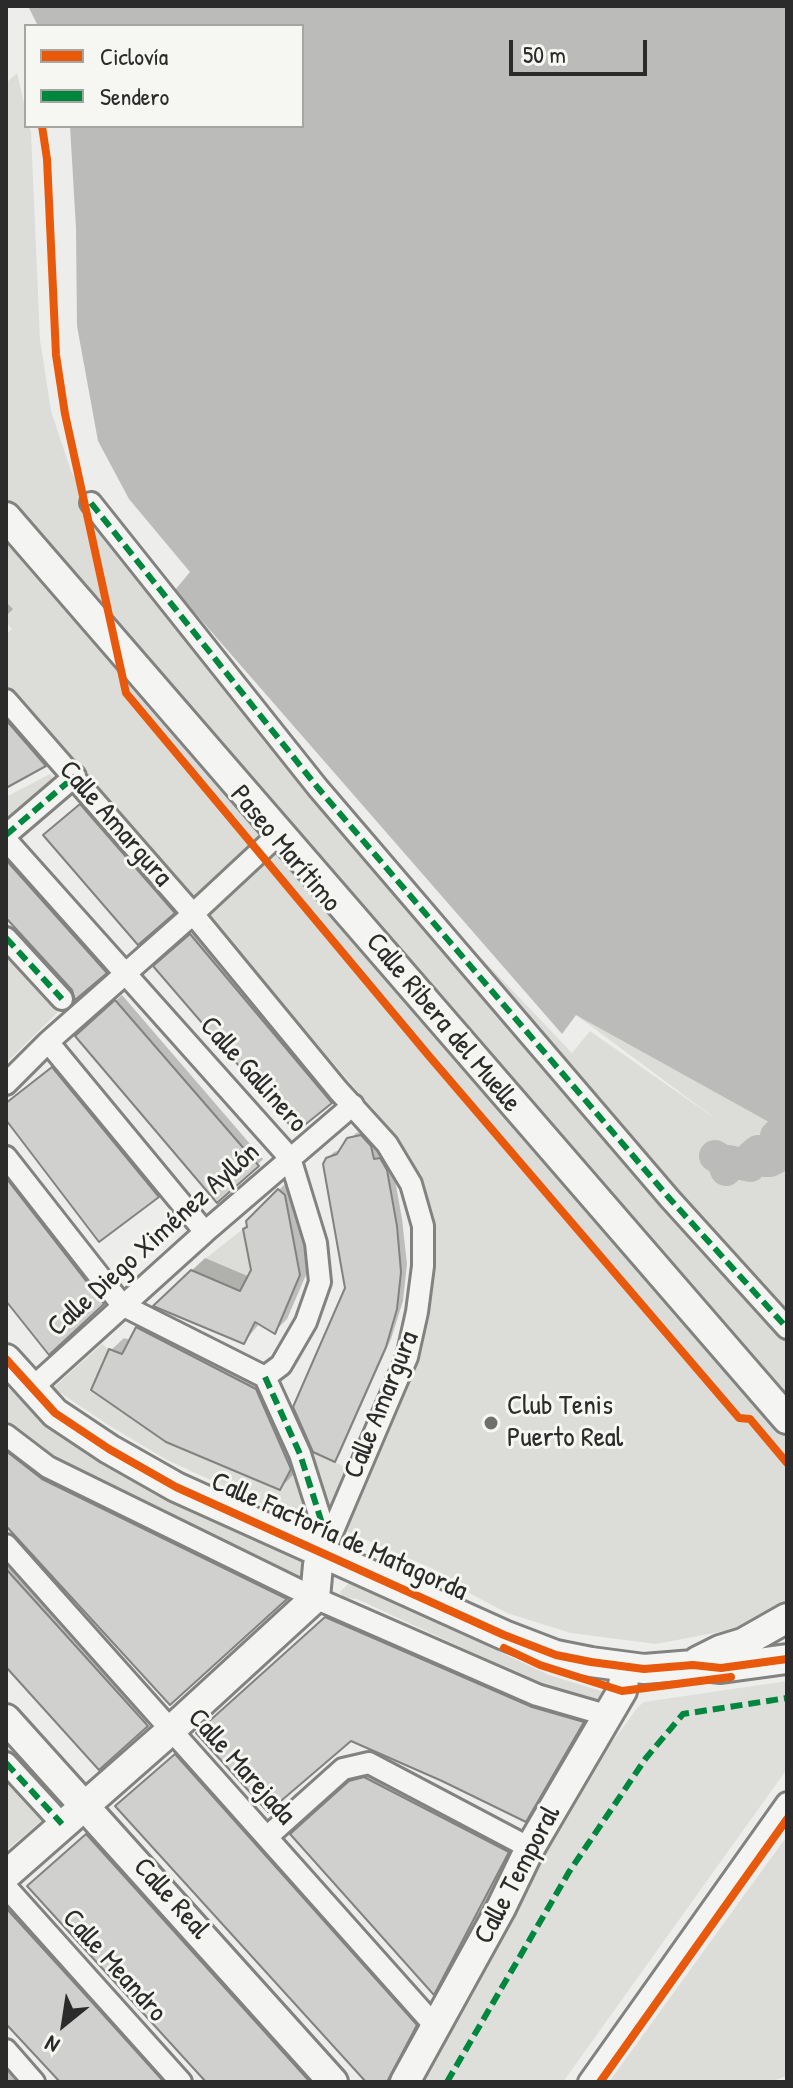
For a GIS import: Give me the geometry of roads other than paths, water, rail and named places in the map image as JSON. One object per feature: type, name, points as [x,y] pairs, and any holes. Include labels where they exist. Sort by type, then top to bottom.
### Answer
[{"type":"street","points":[[91,503],[318,788],[670,1199],[787,1328]]},
{"type":"street","name":"Calle Ribera del Muelle","points":[[6,517],[787,1419]]},
{"type":"street","name":"Calle Amargura","points":[[6,700],[75,776],[387,1144],[411,1184],[423,1226],[423,1266],[407,1357],[325,1546],[318,1565],[315,1598]]},
{"type":"street","points":[[6,838],[75,776]]},
{"type":"street","points":[[6,1084],[123,973],[193,914],[281,832]]},
{"type":"street","name":"Calle Gallinero","points":[[6,838],[290,1158],[316,1243],[320,1282],[300,1333],[281,1365],[265,1377]]},
{"type":"street","points":[[6,938],[62,999]]},
{"type":"street","points":[[48,1042],[205,1232]]},
{"type":"street","name":"Calle Diego Ximénez Ayllón","points":[[31,1389],[122,1305],[353,1105]]},
{"type":"street","points":[[6,1157],[122,1305],[265,1377],[300,1454],[325,1546]]},
{"type":"street","name":"Calle Factoría de Matagorda","points":[[6,1359],[55,1413],[176,1487],[325,1546],[504,1635],[556,1655],[626,1668],[693,1665],[721,1668],[787,1659]]},
{"type":"street","points":[[6,1435],[48,1467],[315,1598],[537,1695],[606,1715]]},
{"type":"street","name":"Calle Marejada","points":[[6,1545],[435,2026]]},
{"type":"street","points":[[6,1875],[315,1598]]},
{"type":"street","points":[[693,1665],[720,1650],[743,1643],[787,1618]]},
{"type":"street","name":"Calle Temporal","points":[[405,2082],[501,1908],[530,1848],[622,1691],[626,1668]]},
{"type":"street","name":"Calle Real","points":[[6,1719],[333,2082]]},
{"type":"street","points":[[6,1763],[62,1824]]},
{"type":"street","points":[[267,1837],[343,1769],[369,1763],[530,1848]]},
{"type":"street","points":[[589,2082],[787,1803]]},
{"type":"street","name":"Calle Meandro","points":[[6,1887],[181,2082]]},
{"type":"street","points":[[6,2050],[34,2082]]},
{"type":"waterway","points":[[715,1156],[723,1161],[726,1170],[729,1161],[750,1166],[752,1156],[758,1151],[764,1161],[770,1161],[776,1158],[776,1136],[787,1133]]},
{"type":"place","name":"Club Tenis Puerto Real","points":[[491,1423]]}]
